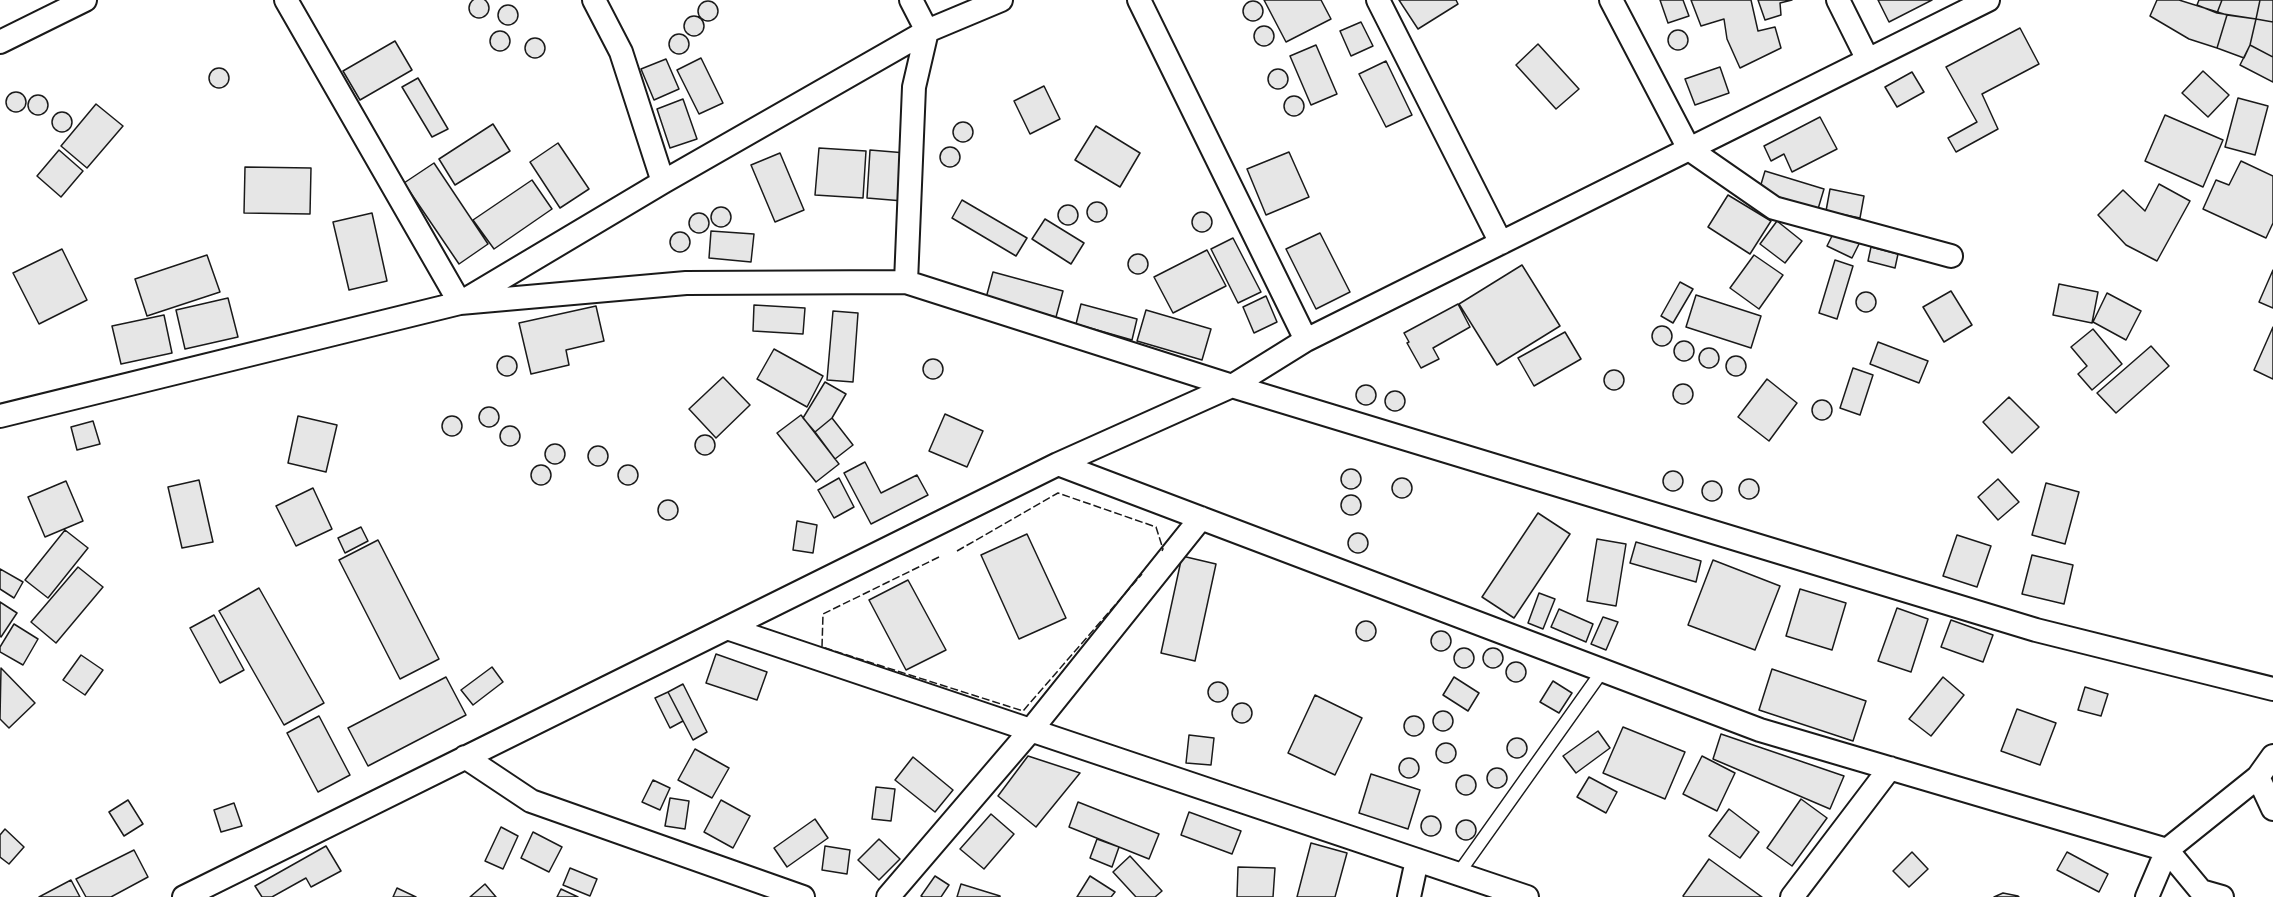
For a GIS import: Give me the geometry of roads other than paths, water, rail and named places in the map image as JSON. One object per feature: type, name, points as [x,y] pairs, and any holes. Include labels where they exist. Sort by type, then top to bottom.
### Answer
[{"type":"street","points":[[0,42],[85,0]]},
{"type":"street","points":[[286,0],[460,303]]},
{"type":"street","points":[[594,0],[621,52],[663,182]]},
{"type":"street","points":[[906,282],[914,87],[927,31],[911,0]]},
{"type":"street","points":[[460,303],[663,182],[927,31],[1001,0]]},
{"type":"street","points":[[1139,0],[1306,340]]},
{"type":"street","points":[[1378,0],[1501,243]]},
{"type":"street","points":[[1611,0],[1689,149],[1774,208],[1951,256]]},
{"type":"street","points":[[1838,0],[1868,60]]},
{"type":"street","points":[[184,897],[1058,464],[1232,386],[1306,340],[1988,0]]},
{"type":"street","points":[[0,416],[460,303],[686,283],[906,282],[1232,386],[2036,630],[2273,689]]},
{"type":"street","points":[[1058,464],[1760,730],[2168,850],[2201,891],[2222,897]]},
{"type":"street","points":[[888,897],[1031,730],[1201,518]]},
{"type":"street","points":[[727,628],[1527,897]]},
{"type":"street","points":[[2147,897],[2168,850],[2258,777],[2273,756]]},
{"type":"street","points":[[465,758],[531,801],[803,897]]},
{"type":"street","points":[[1792,897],[1890,768]]},
{"type":"street","points":[[2258,777],[2273,809]]},
{"type":"street","points":[[1409,897],[1418,860]]},
{"type":"lane","points":[[1458,874],[1603,670]]}]
